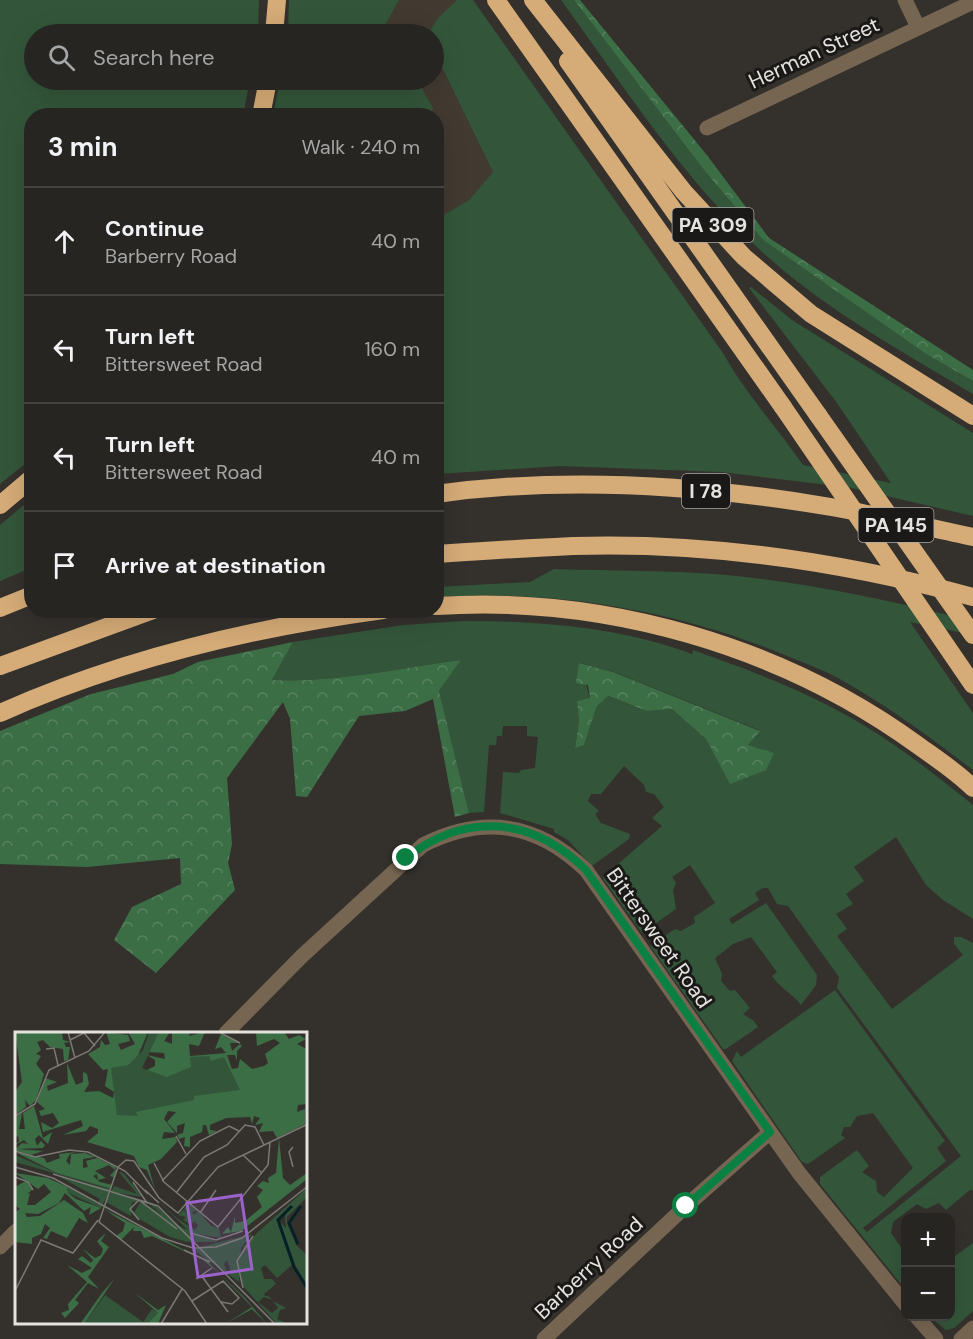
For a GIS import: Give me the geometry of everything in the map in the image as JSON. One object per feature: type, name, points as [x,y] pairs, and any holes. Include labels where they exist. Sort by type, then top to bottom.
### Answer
[{"type":"highway","points":[[275,24],[277,0]]},
{"type":"highway","name":"PA 309","points":[[496,0],[783,407],[973,685]]},
{"type":"highway","name":"PA 145","points":[[525,0],[973,635]]},
{"type":"highway","name":"PA 309","points":[[533,0],[684,192],[744,257],[776,287],[847,339],[973,416]]},
{"type":"highway","points":[[263,108],[266,90]]},
{"type":"highway","name":"I 78","points":[[444,493],[584,483],[705,491],[830,507],[973,537]]},
{"type":"highway","points":[[0,505],[24,485]]},
{"type":"highway","points":[[444,554],[575,546],[691,549],[814,562],[921,582],[973,597]]},
{"type":"highway","points":[[0,608],[24,598]]},
{"type":"highway","points":[[444,606],[507,605],[560,609],[654,625],[716,642],[785,669],[861,706],[884,720],[973,788]]},
{"type":"highway","points":[[0,666],[131,618]]},
{"type":"highway","points":[[0,713],[89,678],[174,651],[261,630],[334,618]]},
{"type":"street","points":[[905,0],[918,27]]},
{"type":"street","name":"Herman Street","points":[[707,128],[973,2]]},
{"type":"street","name":"Bittersweet Road","points":[[227,1032],[302,956],[423,845],[464,829],[490,826],[532,833],[556,844],[586,870],[770,1132],[831,1215],[901,1299]]},
{"type":"street","name":"Barberry Road","points":[[544,1339],[686,1206],[770,1132]]},
{"type":"street","points":[[0,1247],[15,1233]]},
{"type":"street","points":[[920,1321],[936,1339]]},
{"type":"street","points":[[961,1339],[973,1328]]},
{"type":"shaded area","points":[[399,0],[457,0],[434,24],[386,24]]},
{"type":"shaded area","points":[[444,72],[493,172],[469,200],[444,215],[444,108],[432,108],[422,90],[444,90]]},
{"type":"green space","points":[[0,0],[259,0],[258,24],[24,24],[24,90],[248,90],[244,108],[24,108],[24,465],[0,484]]},
{"type":"green space","points":[[289,0],[399,0],[386,24],[288,24]]},
{"type":"green space","points":[[457,0],[473,0],[723,353],[741,382],[803,465],[891,483],[837,403],[749,288],[751,287],[792,320],[973,433],[973,516],[852,488],[722,472],[560,466],[444,474],[444,215],[469,200],[493,172],[444,72],[444,24],[434,24]]},
{"type":"green space","points":[[561,0],[574,0],[704,170],[763,240],[926,354],[973,381],[973,394],[842,314],[792,278],[739,230],[658,135]]},
{"type":"green space","points":[[574,0],[580,0],[706,154],[769,238],[973,370],[973,381],[926,354],[763,240],[704,170]]},
{"type":"green space","points":[[278,90],[423,90],[433,108],[274,108]]},
{"type":"green space","points":[[24,505],[24,571],[0,581],[0,525]]},
{"type":"green space","points":[[554,569],[727,575],[851,594],[973,621],[973,635],[910,622],[973,713],[973,770],[907,721],[838,678],[750,642],[663,616],[573,600],[482,595],[444,597],[444,587],[530,582]]},
{"type":"green space","points":[[464,621],[522,622],[580,627],[636,637],[692,654],[693,650],[781,684],[845,714],[907,754],[973,805],[973,919],[943,900],[926,885],[896,837],[854,867],[864,881],[846,894],[853,904],[836,914],[847,929],[837,936],[892,1009],[963,955],[954,944],[954,937],[961,937],[973,943],[973,1191],[971,1189],[946,1210],[939,1203],[926,1209],[917,1204],[905,1213],[901,1213],[901,1216],[893,1222],[891,1233],[901,1248],[901,1284],[820,1184],[820,1177],[857,1150],[869,1166],[862,1172],[876,1181],[877,1192],[884,1197],[913,1168],[873,1113],[857,1116],[850,1127],[844,1127],[841,1135],[845,1138],[808,1164],[802,1162],[732,1061],[737,1051],[741,1057],[835,990],[945,1141],[937,1148],[946,1161],[863,1228],[867,1232],[961,1156],[837,988],[839,977],[788,906],[777,904],[768,888],[763,888],[755,893],[759,900],[729,919],[732,924],[766,903],[817,975],[816,985],[801,1005],[772,976],[777,972],[751,937],[733,944],[715,958],[722,974],[721,981],[730,991],[735,990],[750,1008],[743,1014],[754,1021],[758,1027],[723,1049],[650,946],[675,929],[681,931],[695,923],[694,917],[715,903],[690,865],[672,877],[676,883],[673,890],[676,909],[642,933],[603,877],[662,826],[652,818],[664,807],[654,794],[646,792],[644,785],[624,766],[601,794],[591,794],[588,801],[599,811],[595,814],[601,823],[630,834],[629,839],[592,866],[568,840],[554,832],[554,829],[500,813],[503,772],[519,773],[521,770],[535,768],[538,737],[527,736],[527,726],[503,726],[502,736],[497,736],[496,745],[489,745],[484,812],[469,813],[439,691],[461,660],[343,677],[272,680],[293,642],[403,625]],"holes":[[[580,663],[614,672],[759,730],[748,745],[773,753],[730,783],[706,739],[672,709],[647,711],[607,696],[597,706],[584,745],[575,747],[579,721],[577,701],[590,699]]]},
{"type":"green space","points":[[293,642],[272,680],[344,677],[461,660],[439,691],[469,813],[455,817],[433,699],[405,711],[359,716],[307,797],[296,796],[290,719],[283,702],[227,778],[232,844],[228,863],[235,890],[156,973],[114,940],[132,907],[181,884],[180,858],[87,867],[0,864],[0,731],[91,694],[173,674],[198,662]]},
{"type":"green space","points":[[579,663],[613,672],[760,731],[748,745],[774,753],[766,770],[730,784],[706,739],[672,709],[647,711],[608,696],[597,706],[584,745],[575,748],[579,721],[577,701],[590,698],[588,685],[576,683]]},
{"type":"green space","points":[[973,1243],[973,1311],[954,1328],[946,1330],[935,1321],[955,1321],[955,1256]]},
{"type":"route","points":[[406,858],[423,845],[442,835],[464,829],[492,826],[532,833],[556,844],[586,870],[770,1132],[686,1206]]}]
